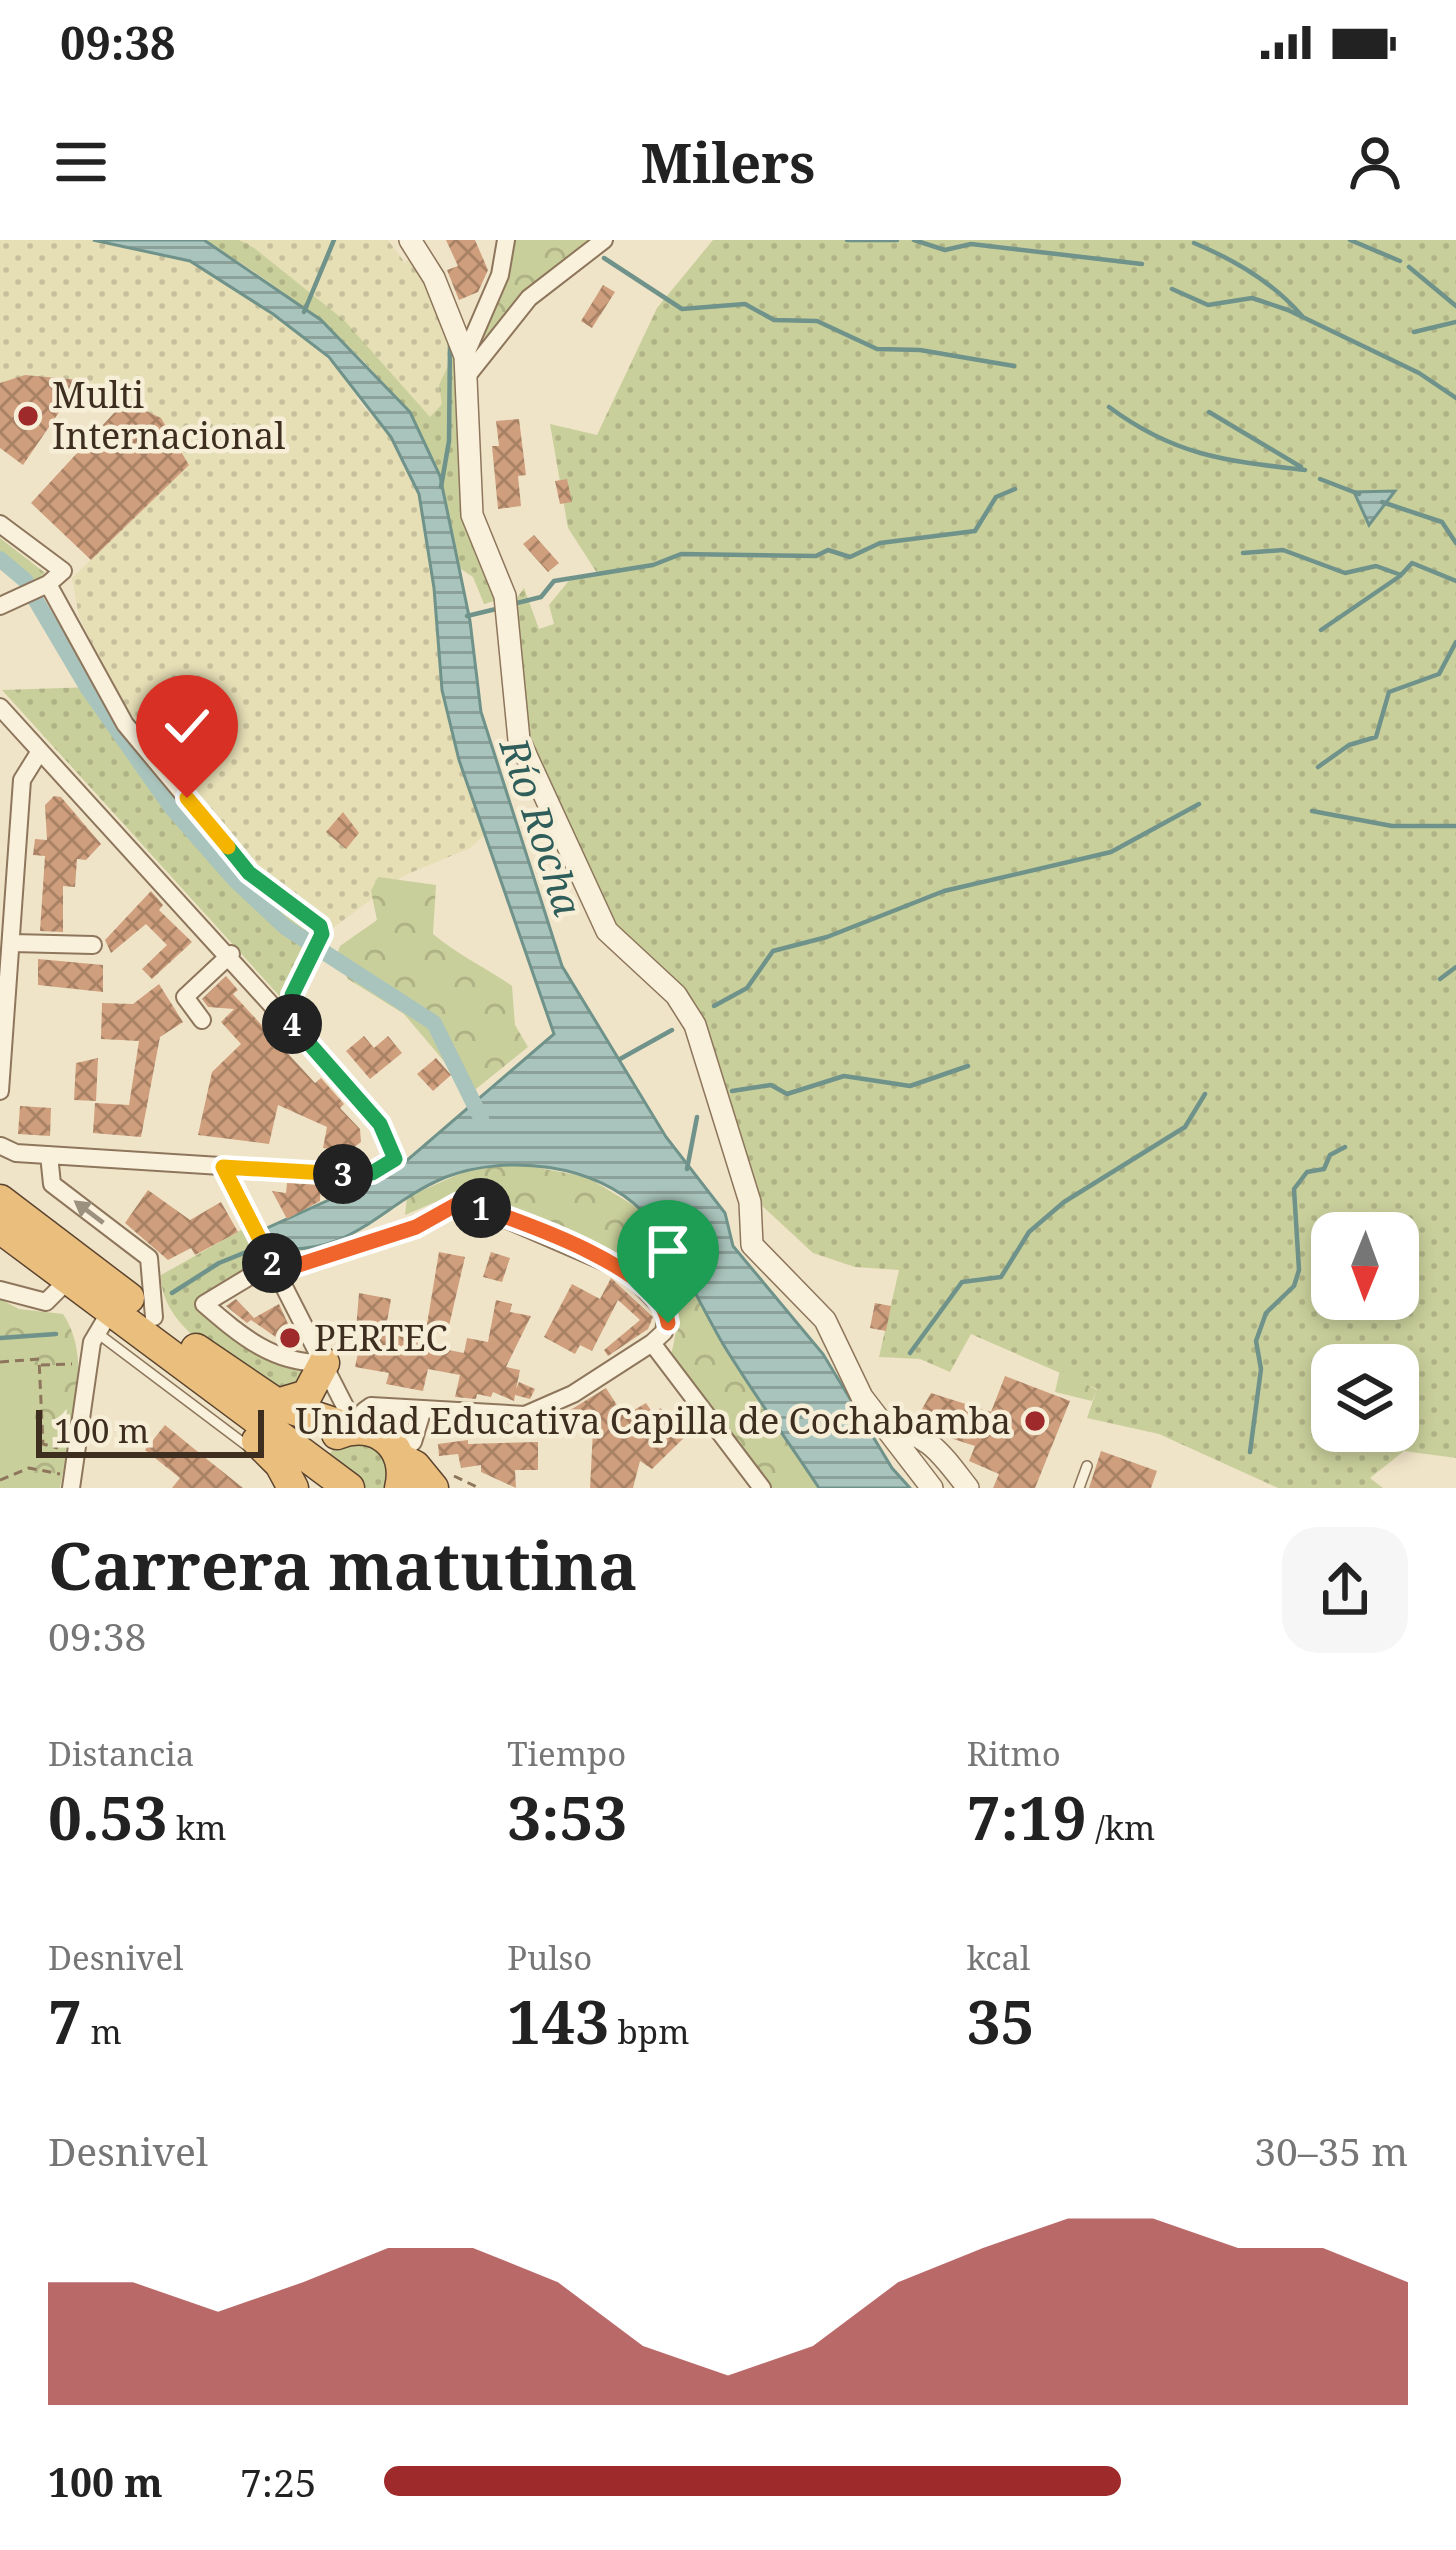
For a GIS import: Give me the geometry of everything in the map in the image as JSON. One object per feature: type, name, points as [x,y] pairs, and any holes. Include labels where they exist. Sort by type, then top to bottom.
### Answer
[{"type":"highway","points":[[0,1200],[277,1404],[360,1423],[384,1436],[400,1467],[415,1466],[434,1488]]},
{"type":"highway","points":[[0,1228],[69,1279],[104,1321],[264,1446],[293,1488]]},
{"type":"highway","points":[[104,1321],[316,1482],[349,1488]]},
{"type":"highway","points":[[277,1404],[307,1395],[327,1371]]},
{"type":"highway","points":[[316,1482],[327,1442],[360,1423]]},
{"type":"street","points":[[410,240],[434,278],[466,366],[472,515],[505,596],[515,720],[534,779],[608,932],[676,995],[695,1025],[750,1202],[752,1246],[824,1320],[862,1397],[932,1488]]},
{"type":"street","points":[[466,366],[500,274],[506,240]]},
{"type":"street","points":[[466,366],[529,298],[604,240]]},
{"type":"street","points":[[0,524],[63,571],[48,584],[0,605]]},
{"type":"street","points":[[48,584],[125,724],[249,873],[320,926],[322,934],[292,995],[288,1020]]},
{"type":"street","points":[[0,706],[231,954],[380,1124],[395,1159],[372,1173],[223,1167],[50,1155],[0,1146],[0,1133]]},
{"type":"street","points":[[0,1091],[22,780],[40,751]]},
{"type":"street","points":[[13,943],[93,945]]},
{"type":"street","points":[[202,1020],[184,997],[231,954]]},
{"type":"street","points":[[50,1155],[52,1184],[149,1258],[154,1317]]},
{"type":"street","points":[[223,1167],[327,1371],[360,1423]]},
{"type":"street","points":[[459,1203],[471,1204],[628,1272],[667,1313],[664,1332],[652,1343],[573,1394],[525,1415],[422,1412],[360,1423],[327,1371],[262,1350],[204,1304],[272,1263],[416,1227],[459,1203]]},
{"type":"street","points":[[0,1290],[46,1302],[69,1279]]},
{"type":"street","points":[[72,1482],[104,1321]]},
{"type":"street","points":[[652,1343],[762,1488]]},
{"type":"street","points":[[400,1467],[422,1412]]},
{"type":"street","points":[[885,1428],[911,1430],[928,1438],[968,1488]]},
{"type":"lane","points":[[104,1321],[256,1452],[282,1488]]},
{"type":"lane","points":[[1078,1488],[1087,1466]]},
{"type":"path","points":[[0,1362],[39,1359],[43,1444],[77,1454]]},
{"type":"path","points":[[39,1366],[72,1364]]},
{"type":"path","points":[[0,1480],[29,1468],[72,1482]]},
{"type":"shaded area","points":[[0,240],[93,240],[190,261],[297,331],[346,376],[359,402],[391,437],[419,494],[434,588],[442,690],[485,835],[470,848],[403,876],[333,928],[258,869],[120,700],[79,617],[72,578],[189,465],[161,418],[82,380],[26,375],[0,383]]},
{"type":"shaded area","points":[[239,240],[388,240],[405,263],[412,255],[455,351],[443,404],[430,418],[344,320]]},
{"type":"green space","points":[[204,240],[239,240],[254,248],[344,320],[430,417],[442,404],[439,385],[455,351],[494,601],[484,604],[473,577],[461,569],[437,470],[395,398],[307,310]]},
{"type":"green space","points":[[515,240],[595,240],[523,297],[480,342],[509,273]]},
{"type":"green space","points":[[713,240],[1456,240],[1456,1458],[1411,1452],[1419,1452],[1419,1344],[1311,1344],[1311,1452],[1403,1452],[1370,1478],[1383,1488],[1278,1488],[1159,1434],[1087,1418],[1097,1389],[971,1334],[950,1372],[920,1359],[879,1357],[899,1270],[855,1267],[813,1253],[760,1204],[708,1054],[615,930],[521,732],[511,606],[524,588],[539,629],[554,624],[549,605],[571,578],[597,573],[568,528],[550,424],[597,435],[657,308]]},
{"type":"green space","points":[[0,538],[45,573],[35,583],[19,582],[0,569]]},
{"type":"green space","points":[[93,687],[128,743],[245,881],[312,931],[314,939],[284,1001],[2,690]]},
{"type":"green space","points":[[378,877],[436,885],[433,934],[512,986],[515,1025],[528,1047],[471,1093],[404,1014],[348,979],[336,958],[340,946],[377,920],[371,891]]},
{"type":"green space","points":[[480,1165],[529,1166],[587,1177],[643,1211],[819,1488],[768,1488],[671,1355],[676,1319],[670,1299],[634,1267],[582,1238],[479,1194],[461,1191],[405,1215],[407,1197]]},
{"type":"green space","points":[[243,1229],[261,1264],[196,1301],[242,1346],[311,1376],[288,1392],[207,1347],[189,1332],[164,1296],[161,1275]]},
{"type":"green space","points":[[0,1299],[19,1309],[63,1314],[72,1333],[77,1400],[60,1488],[0,1488]]},
{"type":"green space","points":[[25,1369],[29,1448],[0,1449],[0,1371]]},
{"type":"green space","points":[[1060,1370],[1097,1390],[1092,1401],[1055,1392]]},
{"type":"green space","points":[[359,1439],[390,1458],[390,1488],[366,1488],[323,1461],[338,1444]]},
{"type":"water","name":"Río Rocha","points":[[93,240],[204,240],[321,320],[410,412],[440,476],[470,621],[481,712],[562,966],[666,1137],[725,1213],[733,1246],[823,1354],[892,1468],[910,1488],[819,1488],[734,1362],[654,1224],[624,1195],[576,1173],[522,1165],[470,1170],[423,1188],[346,1237],[302,1249],[275,1248],[265,1229],[397,1169],[554,1034],[459,760],[442,690],[434,588],[419,494],[391,437],[329,357],[273,314],[190,261]]},
{"type":"water","points":[[1395,491],[1369,525],[1354,492]]},
{"type":"building","points":[[446,240],[475,240],[488,270],[478,292],[459,300],[447,270],[458,266]]},
{"type":"building","points":[[603,285],[615,292],[592,328],[581,321]]},
{"type":"building","name":"Multi Internacional","points":[[25,375],[81,380],[23,465],[0,448],[0,383]]},
{"type":"building","points":[[125,401],[161,418],[189,465],[91,560],[31,503]]},
{"type":"building","points":[[519,419],[526,475],[518,476],[521,506],[498,509],[492,446],[499,446],[496,421]]},
{"type":"building","points":[[567,479],[572,502],[560,504],[555,481]]},
{"type":"building","points":[[534,535],[559,563],[548,572],[523,544]]},
{"type":"building","points":[[54,796],[61,797],[101,844],[86,860],[77,859],[75,887],[63,886],[63,932],[40,931],[45,856],[33,855],[35,839],[47,840],[45,805]]},
{"type":"building","points":[[343,812],[359,833],[346,849],[326,832]]},
{"type":"building","points":[[151,891],[163,905],[159,910],[192,942],[152,979],[142,969],[167,945],[146,924],[111,953],[105,940]]},
{"type":"building","points":[[38,959],[103,965],[103,992],[38,985]]},
{"type":"building","points":[[226,976],[238,990],[233,994],[315,1083],[321,1078],[344,1104],[340,1108],[360,1129],[361,1142],[349,1151],[323,1148],[327,1127],[278,1105],[269,1144],[198,1135],[212,1072],[241,1044],[221,1022],[234,1009],[208,1007],[202,999]]},
{"type":"building","points":[[159,984],[183,1022],[160,1037],[141,1137],[93,1133],[95,1103],[129,1105],[139,1041],[101,1039],[102,1003],[133,1004]]},
{"type":"building","points":[[364,1036],[374,1048],[388,1036],[402,1053],[370,1079],[346,1051]]},
{"type":"building","points":[[98,1058],[96,1101],[74,1100],[76,1063]]},
{"type":"building","points":[[436,1058],[451,1075],[433,1091],[417,1074]]},
{"type":"building","points":[[20,1106],[51,1108],[50,1136],[18,1134]]},
{"type":"building","points":[[287,1183],[321,1185],[320,1201],[287,1219],[272,1191],[286,1193]]},
{"type":"building","points":[[148,1190],[190,1220],[221,1202],[238,1232],[195,1255],[191,1248],[168,1260],[125,1223]]},
{"type":"building","points":[[439,1252],[465,1257],[449,1326],[438,1325],[433,1347],[464,1353],[467,1338],[488,1342],[496,1300],[512,1304],[510,1312],[531,1316],[506,1367],[520,1370],[516,1389],[519,1382],[535,1389],[530,1399],[515,1395],[514,1401],[493,1392],[491,1397],[477,1394],[476,1399],[455,1397],[460,1375],[428,1369],[423,1391],[386,1384],[389,1373],[355,1367],[363,1330],[356,1329],[359,1293],[391,1299],[385,1333],[424,1342]]},
{"type":"building","points":[[491,1252],[510,1258],[502,1282],[483,1277]]},
{"type":"building","points":[[611,1278],[653,1317],[648,1329],[608,1356],[604,1350],[640,1320],[618,1300],[592,1351],[580,1345],[575,1354],[544,1337],[572,1284],[600,1299]]},
{"type":"building","points":[[236,1299],[254,1318],[279,1304],[295,1339],[283,1342],[251,1320],[247,1323],[226,1306]]},
{"type":"building","points":[[875,1303],[891,1306],[886,1331],[870,1328]]},
{"type":"building","points":[[1005,1376],[1070,1401],[1035,1488],[993,1488],[999,1474],[969,1461],[975,1446],[944,1436],[922,1409],[931,1393],[991,1412]]},
{"type":"building","points":[[606,1388],[624,1416],[646,1403],[654,1415],[660,1408],[690,1432],[652,1469],[640,1461],[633,1488],[590,1488],[593,1430],[583,1437],[567,1412]]},
{"type":"building","points":[[165,1425],[243,1488],[172,1488],[180,1478],[145,1450]]},
{"type":"building","points":[[468,1440],[468,1444],[538,1442],[538,1470],[515,1470],[516,1488],[481,1472],[481,1465],[461,1468],[458,1454],[439,1456],[438,1444]]},
{"type":"building","points":[[1101,1451],[1157,1471],[1151,1488],[1089,1488]]},
{"type":"waterway","points":[[304,312],[334,240]]},
{"type":"waterway","points":[[847,240],[897,240]]},
{"type":"waterway","points":[[914,240],[945,250],[971,244],[1142,264]]},
{"type":"waterway","points":[[1350,240],[1400,261]]},
{"type":"waterway","points":[[1194,243],[1252,273],[1302,316]]},
{"type":"waterway","points":[[604,258],[682,309],[745,304],[774,320],[817,321],[877,349],[920,350],[1014,366]]},
{"type":"waterway","points":[[1409,267],[1456,306]]},
{"type":"waterway","points":[[1172,289],[1208,305],[1252,298],[1288,310],[1419,373],[1456,398]]},
{"type":"waterway","points":[[1414,332],[1456,322]]},
{"type":"waterway","points":[[441,487],[449,441],[450,343]]},
{"type":"waterway","points":[[1109,407],[1156,436],[1202,454],[1305,470]]},
{"type":"waterway","points":[[1209,412],[1301,467]]},
{"type":"waterway","points":[[1320,479],[1359,494]]},
{"type":"waterway","points":[[513,604],[541,597],[554,581],[653,565],[681,554],[816,556],[828,550],[850,557],[880,543],[975,531],[996,497],[1015,489]]},
{"type":"waterway","points":[[1382,502],[1442,522],[1456,543]]},
{"type":"waterway","points":[[1243,553],[1283,550],[1345,573],[1376,566],[1401,575],[1412,563],[1456,581]]},
{"type":"waterway","points":[[0,559],[26,581]]},
{"type":"waterway","points":[[1321,630],[1400,576]]},
{"type":"waterway","points":[[35,599],[87,687],[171,807],[234,879],[285,927],[434,1023],[481,1118]]},
{"type":"waterway","points":[[467,616],[496,609]]},
{"type":"waterway","points":[[1318,767],[1349,745],[1376,737],[1389,692],[1439,674],[1456,642]]},
{"type":"waterway","points":[[714,1006],[747,988],[773,951],[827,937],[944,891],[1111,852],[1199,804]]},
{"type":"waterway","points":[[1312,811],[1392,826],[1456,826]]},
{"type":"waterway","points":[[1440,979],[1456,967]]},
{"type":"waterway","points":[[620,1059],[672,1030]]},
{"type":"waterway","points":[[732,1091],[771,1085],[787,1094],[844,1076],[910,1086],[968,1066]]},
{"type":"waterway","points":[[910,1353],[962,1282],[1001,1277],[1029,1232],[1064,1202],[1185,1127],[1205,1094]]},
{"type":"waterway","points":[[687,1169],[697,1117]]},
{"type":"waterway","points":[[1250,1452],[1261,1369],[1256,1341],[1266,1313],[1294,1286],[1299,1270],[1294,1189],[1307,1172],[1324,1169],[1330,1155],[1345,1147]]},
{"type":"waterway","points":[[172,1293],[219,1263],[256,1248]]},
{"type":"waterway","points":[[0,1338],[56,1334]]},
{"type":"place","name":"Multi Internacional","points":[[28,416]]},
{"type":"place","name":"PERTEC","points":[[290,1338]]},
{"type":"place","name":"Unidad Educativa Capilla de Cochabamba","points":[[1035,1421]]},
{"type":"route","points":[[187,798],[249,873],[320,926],[322,934],[292,995],[288,1020],[380,1124],[395,1159],[372,1173],[223,1167],[277,1272],[416,1227],[459,1203],[471,1204],[628,1272],[662,1303],[668,1323]]}]
